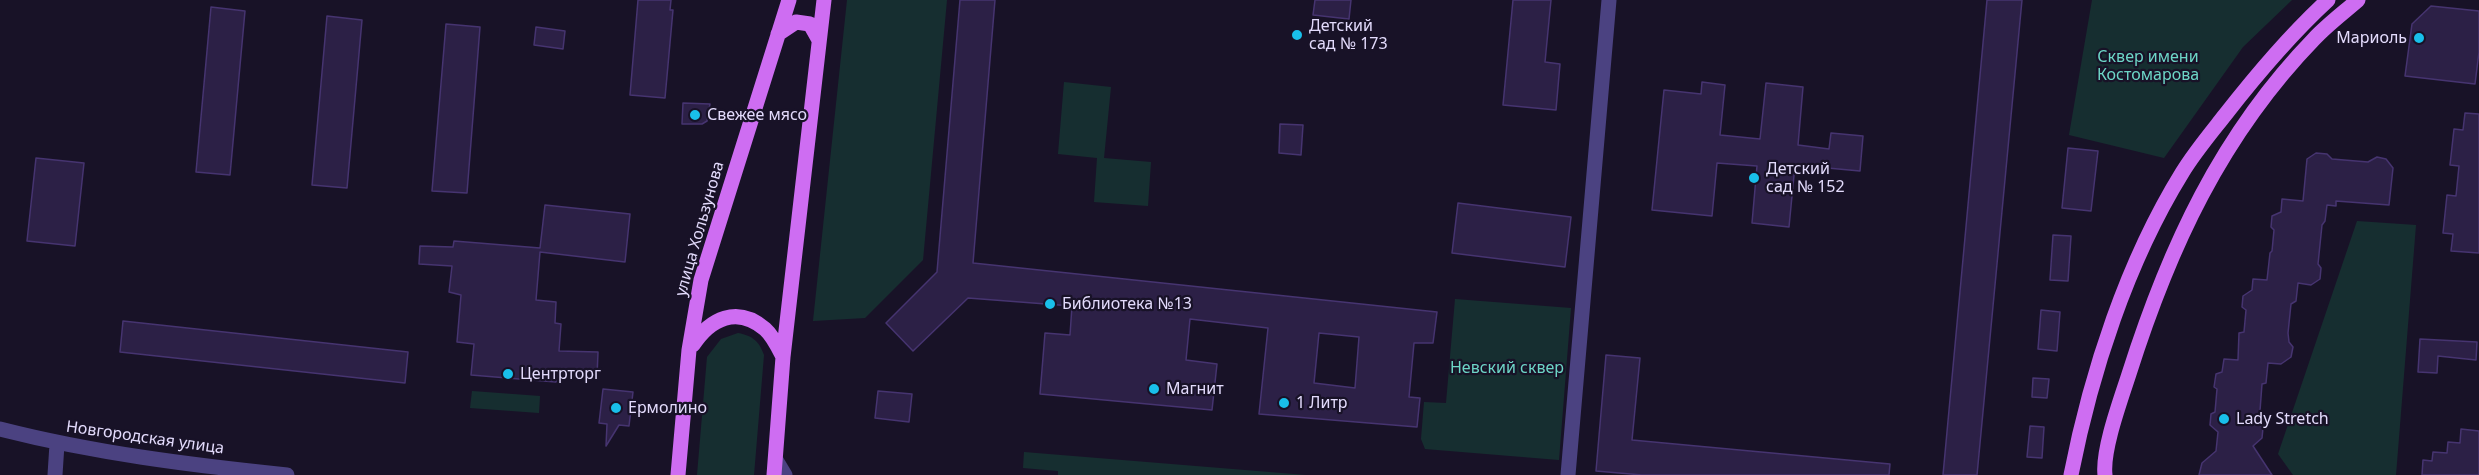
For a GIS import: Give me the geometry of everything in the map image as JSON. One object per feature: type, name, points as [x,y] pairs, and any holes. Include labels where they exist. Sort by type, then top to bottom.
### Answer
[{"type":"main road","name":"улица Хользунова","points":[[678,475],[690,350],[701,280],[789,0]]},
{"type":"main road","points":[[775,468],[783,357],[824,0]]},
{"type":"main road","points":[[2071,475],[2094,384],[2119,301],[2157,217],[2182,173],[2234,103],[2288,40],[2328,0]]},
{"type":"main road","points":[[2104,475],[2114,420],[2150,309],[2170,258],[2217,165],[2250,115],[2276,82],[2314,39],[2358,0]]},
{"type":"main road","points":[[778,34],[796,22],[810,24],[819,40]]},
{"type":"main road","points":[[690,350],[702,331],[716,320],[740,317],[753,321],[765,329],[783,357]]},
{"type":"street","points":[[1568,475],[1609,0]]},
{"type":"street","name":"Новгородская улица","points":[[0,429],[57,444],[198,466],[287,475]]},
{"type":"street","points":[[55,475],[57,444]]},
{"type":"street","points":[[775,468],[785,475]]},
{"type":"green space","points":[[847,0],[947,0],[923,260],[865,318],[813,321]]},
{"type":"green space","name":"Сквер имени Костомарова","points":[[2092,0],[2292,0],[2243,47],[2164,158],[2069,135]]},
{"type":"green space","points":[[1064,82],[1111,87],[1104,158],[1151,162],[1148,206],[1094,202],[1097,158],[1058,154]]},
{"type":"green space","points":[[2357,221],[2416,225],[2396,475],[2293,475],[2278,454]]},
{"type":"green space","name":"Невский сквер","points":[[1455,299],[1571,308],[1559,460],[1425,449],[1421,439],[1424,402],[1446,403]]},
{"type":"green space","points":[[738,333],[755,340],[764,355],[754,475],[697,475],[707,357],[721,339]]},
{"type":"green space","points":[[472,391],[540,396],[539,413],[470,408]]},
{"type":"green space","points":[[1024,452],[1306,475],[1058,475],[1058,471],[1023,468]]},
{"type":"building","points":[[638,0],[671,0],[670,10],[673,10],[665,98],[630,95]]},
{"type":"building","points":[[960,0],[995,0],[973,263],[1437,312],[1433,343],[1414,343],[1409,397],[1420,398],[1417,427],[1259,414],[1268,328],[1190,319],[1186,360],[1217,364],[1212,410],[1040,394],[1045,333],[1070,335],[1072,306],[968,298],[913,351],[886,323],[937,272]],"holes":[[[1319,333],[1359,337],[1355,388],[1314,383]]]},
{"type":"building","points":[[1315,0],[1351,0],[1349,19],[1313,15]]},
{"type":"building","points":[[1513,0],[1551,0],[1545,62],[1560,64],[1556,110],[1503,105]]},
{"type":"building","points":[[1987,0],[2022,0],[1977,475],[1943,475]]},
{"type":"building","points":[[2431,6],[2479,11],[2479,52],[2475,84],[2405,76],[2412,24]]},
{"type":"building","points":[[211,7],[245,11],[230,175],[196,172]]},
{"type":"building","points":[[327,16],[362,20],[347,188],[312,185]]},
{"type":"building","points":[[446,24],[480,27],[467,193],[432,191]]},
{"type":"building","points":[[536,27],[565,31],[563,49],[534,45]]},
{"type":"building","points":[[1702,82],[1725,85],[1720,135],[1760,139],[1766,83],[1803,87],[1798,145],[1829,149],[1831,133],[1863,136],[1860,171],[1795,165],[1789,227],[1752,223],[1757,166],[1717,163],[1712,216],[1652,210],[1664,90],[1701,94]]},
{"type":"building","name":"Свежее мясо","points":[[683,103],[710,104],[707,121],[702,124],[682,124]]},
{"type":"building","points":[[2465,113],[2479,114],[2479,253],[2451,251],[2453,234],[2443,233],[2447,195],[2456,196],[2459,166],[2450,165],[2454,129],[2463,130]]},
{"type":"building","points":[[1280,124],[1303,125],[1301,155],[1279,153]]},
{"type":"building","points":[[2068,148],[2098,151],[2091,211],[2062,208]]},
{"type":"building","points":[[2316,153],[2327,154],[2332,159],[2368,162],[2377,157],[2386,159],[2393,168],[2389,205],[2336,201],[2336,206],[2327,205],[2325,221],[2322,225],[2318,264],[2321,268],[2320,279],[2311,285],[2298,283],[2296,301],[2291,304],[2288,333],[2289,342],[2293,347],[2291,357],[2281,364],[2268,363],[2266,383],[2262,384],[2259,424],[2263,428],[2262,438],[2253,446],[2272,475],[2199,475],[2202,463],[2216,451],[2218,432],[2210,425],[2211,414],[2215,412],[2216,374],[2222,372],[2224,359],[2238,360],[2239,333],[2244,332],[2246,310],[2242,307],[2243,296],[2252,290],[2253,279],[2267,280],[2274,230],[2271,227],[2272,216],[2281,212],[2282,199],[2303,201],[2307,159]]},
{"type":"building","points":[[36,158],[84,163],[75,246],[27,241]]},
{"type":"building","points":[[1458,203],[1571,217],[1565,267],[1452,253]]},
{"type":"building","points":[[545,205],[630,214],[625,262],[540,252],[536,300],[556,302],[555,323],[561,324],[559,351],[598,352],[597,377],[557,376],[556,382],[471,375],[474,344],[457,342],[461,295],[449,292],[452,266],[419,264],[420,246],[453,247],[454,241],[540,248]]},
{"type":"building","points":[[2053,235],[2071,236],[2068,281],[2050,280]]},
{"type":"building","points":[[2041,310],[2060,312],[2057,351],[2038,349]]},
{"type":"building","points":[[123,321],[408,352],[405,383],[120,352]]},
{"type":"building","points":[[2420,339],[2477,342],[2476,360],[2438,356],[2437,373],[2418,372]]},
{"type":"building","points":[[1606,355],[1640,358],[1632,440],[1890,464],[1889,475],[1642,475],[1596,471]]},
{"type":"building","points":[[2033,378],[2049,379],[2047,398],[2032,397]]},
{"type":"building","name":"Ермолино","points":[[603,389],[633,392],[629,426],[619,425],[606,446],[607,424],[599,423]]},
{"type":"building","points":[[878,391],[912,394],[909,422],[875,418]]},
{"type":"building","points":[[2030,426],[2044,427],[2042,458],[2027,457]]},
{"type":"building","points":[[2461,429],[2479,431],[2479,475],[2422,475],[2423,460],[2432,461],[2433,452],[2447,453],[2448,442],[2460,443]]},
{"type":"place","name":"Детский сад № 173","points":[[1297,35]]},
{"type":"place","name":"Мариоль","points":[[2419,38]]},
{"type":"place","name":"Свежее мясо","points":[[695,115]]},
{"type":"place","name":"Детский сад № 152","points":[[1754,178]]},
{"type":"place","name":"Библиотека №13","points":[[1050,304]]},
{"type":"place","name":"Центрторг","points":[[508,374]]},
{"type":"place","name":"Магнит","points":[[1154,389]]},
{"type":"place","name":"1 Литр","points":[[1284,403]]},
{"type":"place","name":"Ермолино","points":[[616,408]]},
{"type":"place","name":"Lady Stretch","points":[[2224,419]]}]
